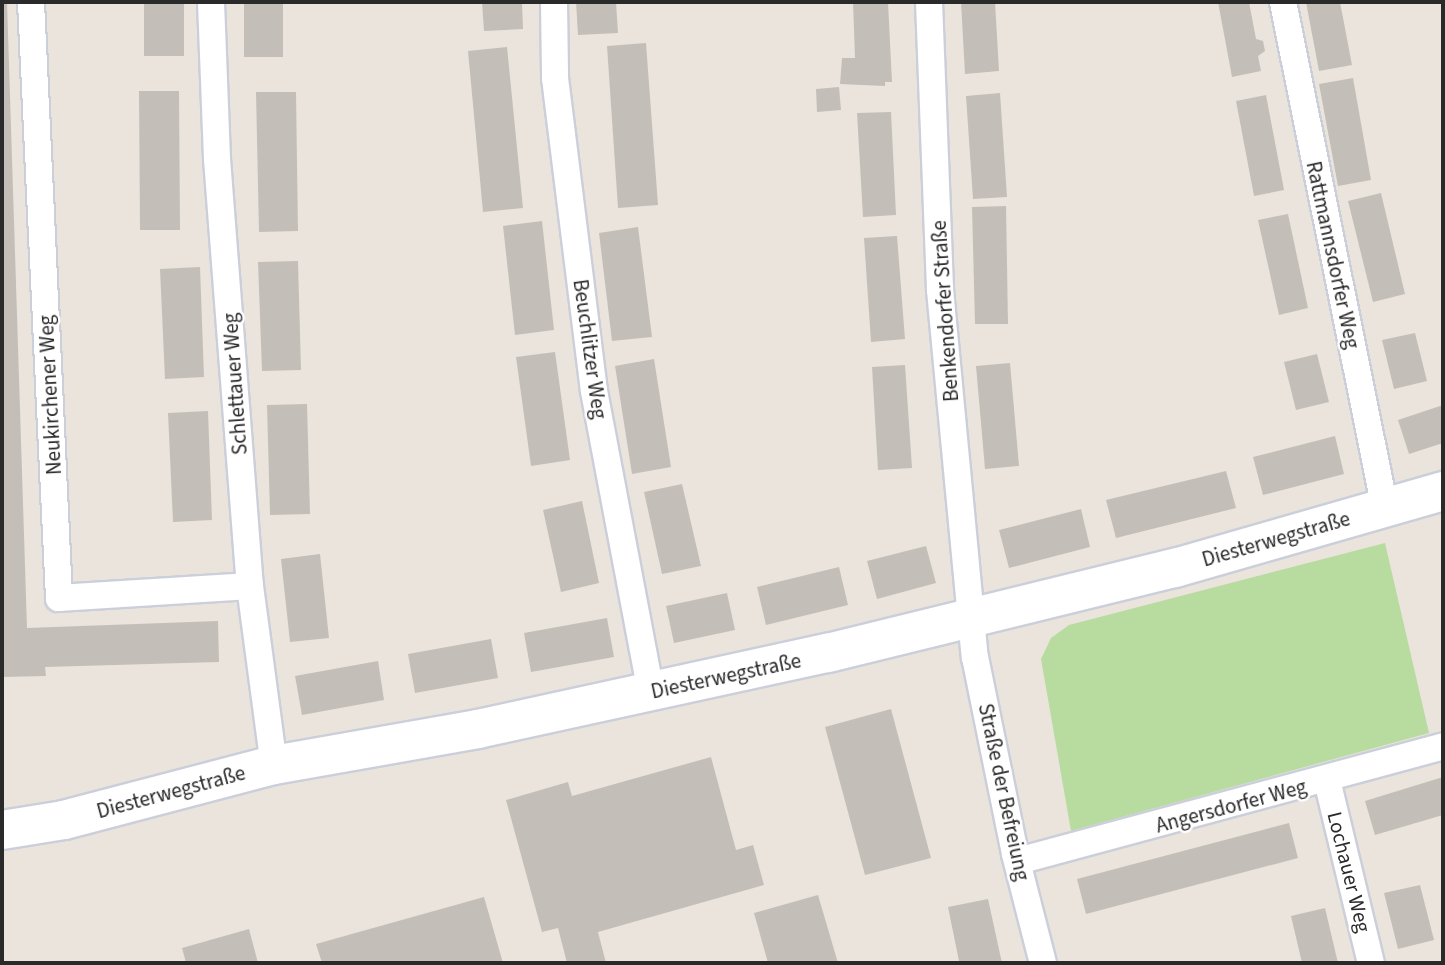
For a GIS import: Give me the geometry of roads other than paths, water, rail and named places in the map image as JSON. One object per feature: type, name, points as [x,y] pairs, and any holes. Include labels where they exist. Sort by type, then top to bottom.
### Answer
[{"type":"street","name":"Neukirchener Weg","points":[[31,2],[60,598],[250,586]]},
{"type":"street","name":"Schlettauer Weg","points":[[211,2],[217,159],[250,586],[274,765]]},
{"type":"street","name":"Beuchlitzer Weg","points":[[554,2],[555,78],[594,391],[651,693]]},
{"type":"street","name":"Benkendorfer Straße","points":[[929,2],[940,290],[973,618]]},
{"type":"street","name":"Rattmannsdorfer Weg","points":[[1283,2],[1385,509]]},
{"type":"street","name":"Diesterwegstraße","points":[[2,830],[64,820],[274,765],[651,693],[973,618],[1385,509],[1443,491]]},
{"type":"street","name":"Straße der Befreiung","points":[[973,618],[975,657],[1018,862],[1043,963]]},
{"type":"street","name":"Angersdorfer Weg","points":[[1018,862],[1443,746]]},
{"type":"street","name":"Lochauer Weg","points":[[1326,780],[1371,963]]}]
